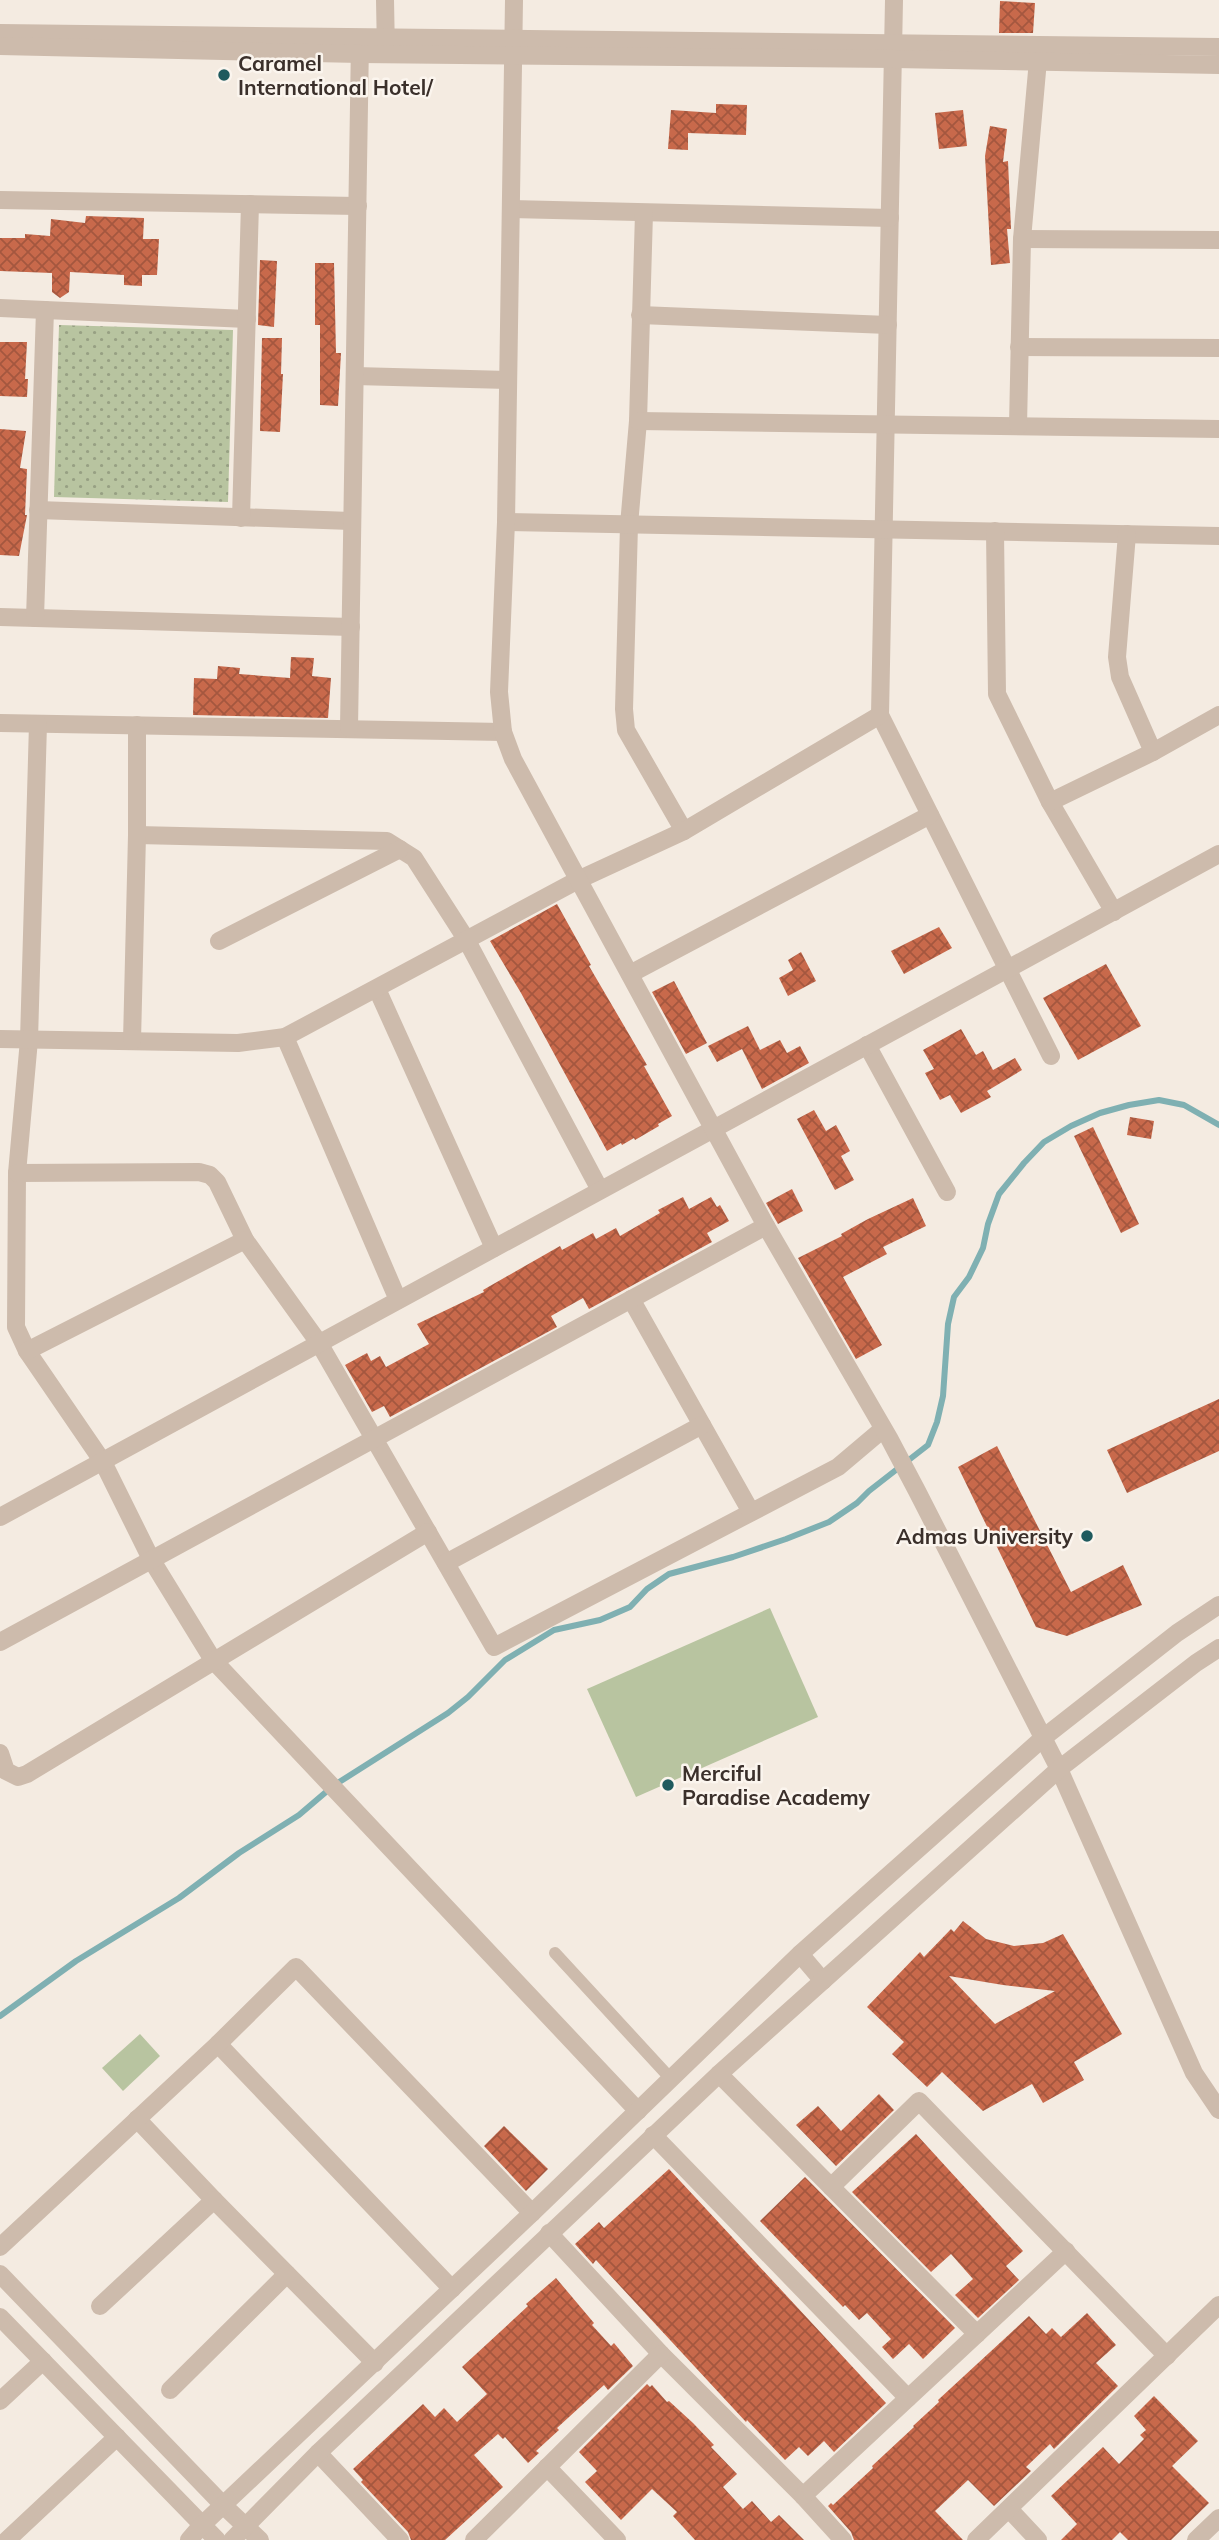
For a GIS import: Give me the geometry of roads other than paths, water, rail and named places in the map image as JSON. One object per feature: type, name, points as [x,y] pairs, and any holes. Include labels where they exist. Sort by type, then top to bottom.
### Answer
[{"type":"street","points":[[386,0],[386,46]]},
{"type":"street","points":[[514,0],[506,522],[499,692],[503,732],[513,759],[766,1226],[917,1491],[1059,1769],[1194,2073],[1219,2110]]},
{"type":"street","points":[[894,0],[880,715],[1051,1056]]},
{"type":"street","points":[[0,33],[360,46]]},
{"type":"street","points":[[0,46],[386,46],[893,51],[1038,54],[1219,65]]},
{"type":"street","points":[[349,727],[360,46]]},
{"type":"street","points":[[1038,54],[1219,47]]},
{"type":"street","points":[[1018,426],[1022,239],[1038,54]]},
{"type":"street","points":[[0,200],[358,206]]},
{"type":"street","points":[[242,518],[250,204]]},
{"type":"street","points":[[511,209],[890,218]]},
{"type":"street","points":[[644,213],[638,421],[629,524],[624,667],[626,730],[684,831]]},
{"type":"street","points":[[1022,239],[1219,240]]},
{"type":"street","points":[[0,307],[247,319]]},
{"type":"street","points":[[35,618],[45,310]]},
{"type":"street","points":[[640,315],[888,325]]},
{"type":"street","points":[[1019,347],[1219,348]]},
{"type":"street","points":[[355,376],[508,380]]},
{"type":"street","points":[[638,421],[1219,429]]},
{"type":"street","points":[[38,510],[351,521]]},
{"type":"street","points":[[506,522],[1219,536]]},
{"type":"street","points":[[995,531],[997,694],[1050,802],[1114,912]]},
{"type":"street","points":[[1127,534],[1117,657],[1120,677],[1153,752]]},
{"type":"street","points":[[0,617],[351,627]]},
{"type":"street","points":[[0,1039],[238,1043],[285,1037],[578,880],[684,831],[880,715]]},
{"type":"street","points":[[1050,802],[1153,752],[1219,715]]},
{"type":"street","points":[[0,723],[349,727],[503,732]]},
{"type":"street","points":[[38,724],[29,1040],[17,1173],[16,1327],[27,1351],[103,1462],[151,1559],[214,1660],[638,2110]]},
{"type":"street","points":[[132,1041],[137,725]]},
{"type":"street","points":[[630,974],[930,815]]},
{"type":"street","points":[[137,835],[387,841],[414,858],[466,939],[600,1190]]},
{"type":"street","points":[[219,940],[400,849]]},
{"type":"street","points":[[0,1517],[1219,854]]},
{"type":"street","points":[[377,989],[494,1248]]},
{"type":"street","points":[[285,1037],[398,1300]]},
{"type":"street","points":[[867,1045],[947,1192]]},
{"type":"street","points":[[17,1173],[199,1172],[209,1175],[217,1182],[245,1240],[320,1343],[494,1647],[838,1467],[886,1434]]},
{"type":"street","points":[[0,1642],[766,1226]]},
{"type":"street","points":[[27,1351],[245,1240]]},
{"type":"street","points":[[631,1299],[751,1513]]},
{"type":"street","points":[[446,1563],[702,1425]]},
{"type":"street","points":[[0,1753],[6,1771],[18,1777],[27,1774],[428,1532]]},
{"type":"street","points":[[189,2540],[800,1954],[1043,1738],[1177,1633],[1219,1605]]},
{"type":"street","points":[[232,2540],[317,2452],[719,2074],[1059,1769],[1219,1648]]},
{"type":"street","points":[[800,1954],[823,1981]]},
{"type":"street","points":[[0,2247],[218,2044],[296,1967],[532,2213]]},
{"type":"street","points":[[218,2044],[452,2289]]},
{"type":"street","points":[[719,2074],[977,2334]]},
{"type":"street","points":[[831,2187],[919,2101],[1167,2356]]},
{"type":"street","points":[[137,2119],[375,2363]]},
{"type":"street","points":[[653,2135],[908,2398]]},
{"type":"street","points":[[100,2306],[214,2200]]},
{"type":"street","points":[[549,2233],[661,2354],[803,2496],[843,2540]]},
{"type":"street","points":[[803,2496],[1066,2250]]},
{"type":"street","points":[[0,2274],[260,2540]]},
{"type":"street","points":[[170,2390],[287,2274]]},
{"type":"street","points":[[976,2540],[1219,2305]]},
{"type":"street","points":[[0,2317],[217,2540]]},
{"type":"street","points":[[474,2540],[661,2354]]},
{"type":"street","points":[[0,2401],[43,2361]]},
{"type":"street","points":[[0,2536],[5,2540],[117,2437]]},
{"type":"street","points":[[317,2452],[400,2540]]},
{"type":"street","points":[[547,2467],[617,2540]]},
{"type":"street","points":[[1009,2509],[1038,2540]]},
{"type":"street","points":[[1196,2540],[1219,2518]]},
{"type":"lane","points":[[555,1953],[671,2079]]},
{"type":"waterway","points":[[0,2016],[76,1961],[179,1898],[239,1853],[299,1815],[333,1786],[448,1713],[505,1660],[554,1630],[600,1620],[630,1607],[647,1589],[669,1574],[786,1539],[829,1522],[857,1503],[928,1445],[943,1396],[948,1324],[954,1297],[969,1277],[983,1248],[999,1194],[1044,1142],[1100,1113],[1159,1100],[1184,1105],[1219,1125]]},
{"type":"place","name":"Caramel International Hotel/","points":[[224,75]]},
{"type":"place","name":"Admas University","points":[[1087,1536]]},
{"type":"place","name":"Merciful Paradise Academy","points":[[668,1785]]}]
